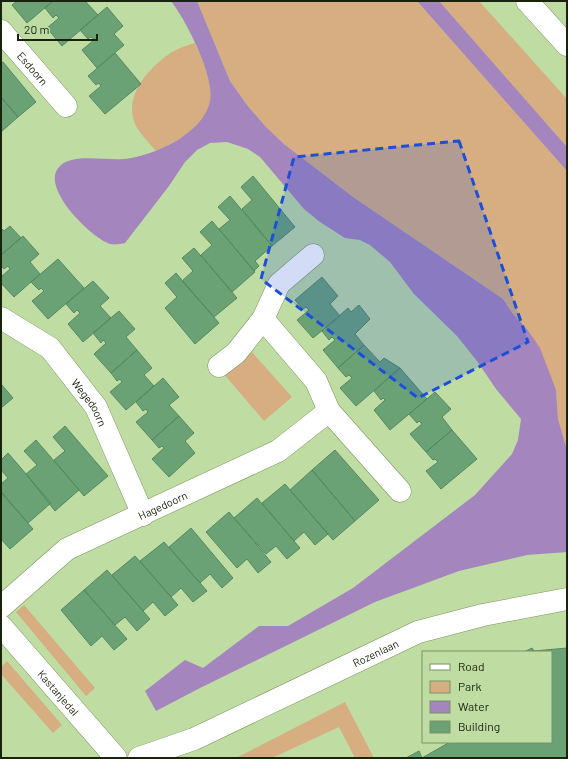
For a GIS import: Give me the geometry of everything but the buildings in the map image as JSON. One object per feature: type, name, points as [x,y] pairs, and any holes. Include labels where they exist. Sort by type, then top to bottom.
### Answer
[{"type":"main road","points":[[527,1],[567,45]]},
{"type":"main road","name":"Esdoorn","points":[[1,31],[66,106]]},
{"type":"main road","points":[[219,366],[236,353],[263,319],[279,284],[313,255]]},
{"type":"main road","name":"Wegedoorn","points":[[1,318],[50,348],[96,407],[143,514]]},
{"type":"main road","points":[[263,319],[316,381],[329,411],[400,491]]},
{"type":"main road","name":"Hagedoorn","points":[[1,607],[67,550],[278,451],[329,411]]},
{"type":"main road","name":"Rozenlaan","points":[[139,758],[194,739],[418,632],[482,615],[567,600]]},
{"type":"main road","name":"Kastanjedal","points":[[1,626],[116,758]]},
{"type":"main road","name":"Rozenlaan","points":[[173,758],[194,739]]},
{"type":"highlighted area","points":[[459,141],[528,342],[418,398],[261,279],[294,157]]},
{"type":"green space","points":[[197,1],[417,1],[567,171],[567,450],[558,419],[556,390],[527,329],[513,314],[503,299],[353,197],[284,144],[266,127],[247,105],[230,81]]},
{"type":"green space","points":[[439,1],[479,1],[567,99],[567,147]]},
{"type":"green space","points":[[195,43],[206,70],[210,85],[211,99],[209,108],[198,124],[190,131],[173,143],[156,151],[139,132],[133,118],[132,108],[137,89],[142,80],[156,64],[172,52]]},
{"type":"green space","points":[[250,350],[292,397],[264,421],[223,373]]},
{"type":"green space","points":[[24,605],[95,688],[86,696],[16,612]]},
{"type":"green space","points":[[7,661],[62,725],[53,733],[1,674],[1,667]]},
{"type":"green space","points":[[345,702],[374,758],[355,758],[339,727],[272,758],[236,758]]},
{"type":"water","points":[[171,1],[197,1],[230,81],[247,105],[266,127],[284,144],[353,197],[503,299],[513,314],[527,329],[540,348],[556,390],[558,419],[567,450],[567,552],[527,555],[459,571],[375,602],[156,711],[145,691],[185,660],[203,668],[259,626],[288,626],[353,588],[475,495],[512,454],[518,440],[521,419],[496,389],[477,361],[457,336],[414,294],[390,262],[370,245],[360,240],[345,238],[320,222],[304,209],[260,157],[248,149],[227,142],[210,143],[197,150],[185,162],[169,186],[125,243],[110,244],[101,240],[80,222],[61,198],[56,186],[55,175],[60,166],[66,162],[81,159],[124,159],[136,157],[163,148],[188,133],[206,113],[210,101],[210,91],[204,64],[184,21]]},
{"type":"water","points":[[417,1],[439,1],[567,147],[567,171]]}]
